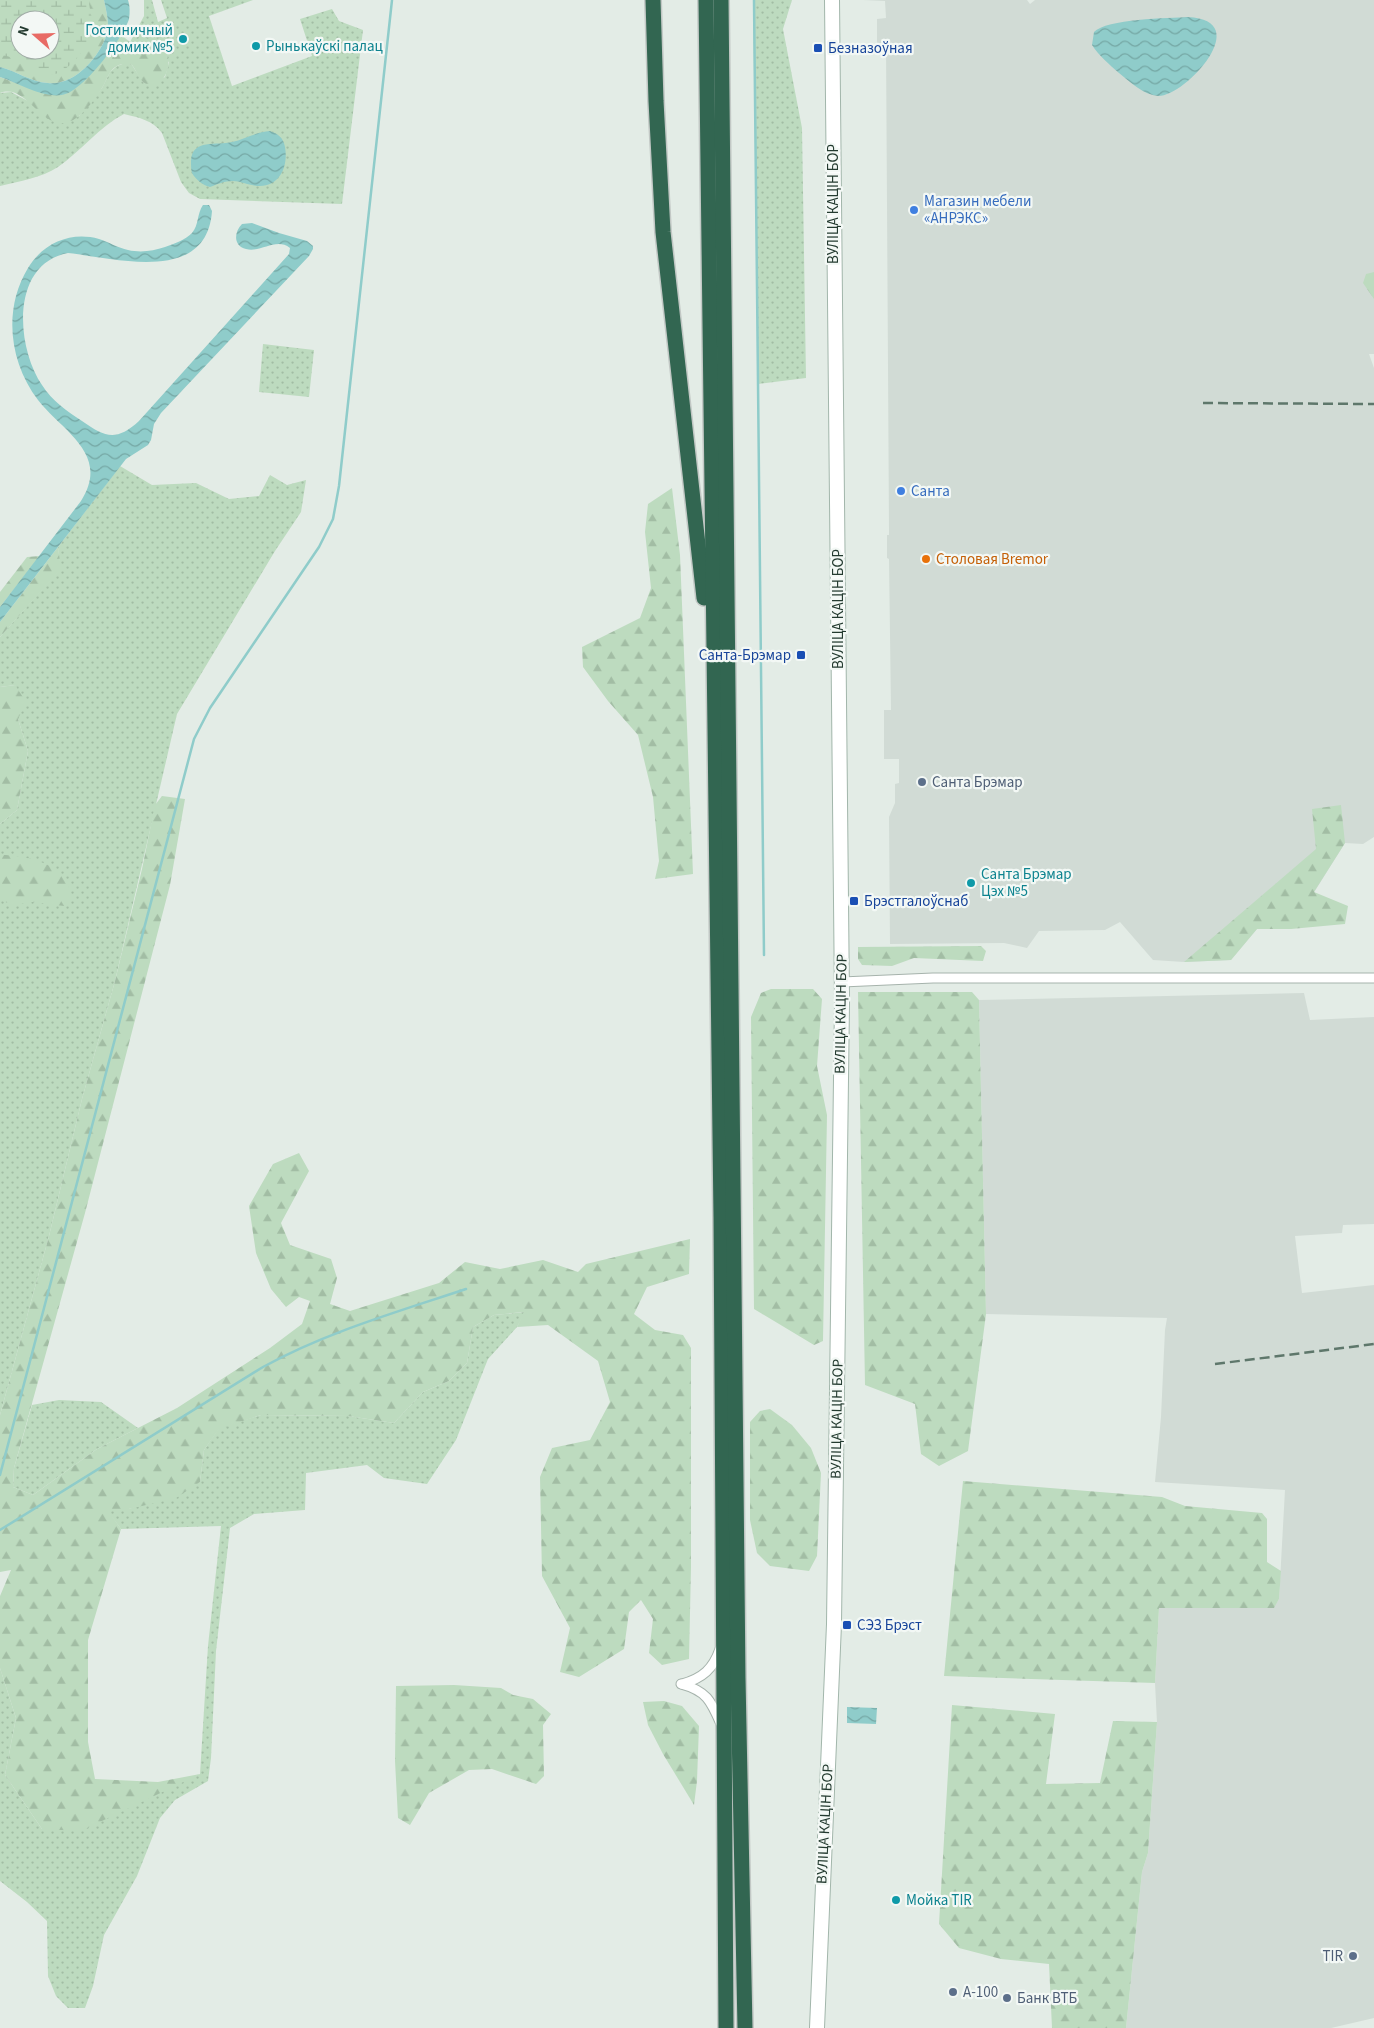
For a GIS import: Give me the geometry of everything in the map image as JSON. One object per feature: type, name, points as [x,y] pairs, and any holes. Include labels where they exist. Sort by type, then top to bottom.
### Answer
[{"type":"highway","points":[[653,0],[663,232],[697,526],[714,696]]},
{"type":"highway","points":[[706,0],[725,1734],[726,2028]]},
{"type":"highway","points":[[721,0],[738,1658],[745,2028]]},
{"type":"main road","name":"ВУЛІЦА КАЦІН БОР","points":[[817,2028],[834,1624],[842,982],[832,0]]},
{"type":"street","points":[[842,982],[952,978],[1374,978]]},
{"type":"street","points":[[724,1637],[716,1658],[703,1676],[682,1684],[703,1692],[710,1702],[725,1734]]},
{"type":"shaded area","points":[[863,0],[1027,0],[1030,4],[1035,0],[1374,0],[1374,354],[1369,354],[1374,368],[1374,837],[1363,844],[1345,843],[1291,929],[1257,929],[1231,960],[1184,962],[1153,960],[1120,922],[1105,930],[1039,931],[1027,948],[1004,943],[890,944],[889,817],[895,803],[895,784],[899,783],[899,759],[884,759],[884,710],[891,710],[889,559],[887,558],[887,535],[889,535],[889,529],[886,43],[877,43],[877,19],[886,18],[885,1]]},
{"type":"shaded area","points":[[1304,993],[1310,1020],[1374,1017],[1374,1224],[1343,1225],[1342,1233],[1295,1236],[1302,1293],[1374,1285],[1374,2018],[1331,2028],[1126,2028],[1142,1872],[1148,1853],[1157,1722],[1155,1683],[1159,1608],[1274,1607],[1279,1599],[1285,1490],[1155,1482],[1167,1318],[986,1314],[979,1000]]},
{"type":"green space","points":[[0,0],[104,0],[108,22],[107,34],[98,52],[84,69],[67,80],[58,83],[36,81],[0,67]]},
{"type":"green space","points":[[0,0],[89,0],[92,22],[90,37],[81,53],[68,67],[52,75],[45,75],[19,60],[60,60],[60,10],[10,10],[10,57],[0,55]]},
{"type":"green space","points":[[144,0],[152,0],[158,22],[167,18],[161,0],[253,0],[209,16],[232,86],[312,56],[300,19],[332,9],[339,21],[363,30],[342,204],[200,199],[189,193],[181,182],[162,133],[145,120],[124,114],[98,132],[58,167],[37,177],[0,186],[0,93],[11,92],[26,100],[79,116],[102,88],[110,72],[117,66],[125,63],[132,65],[143,82],[151,85],[165,77],[169,62],[130,42],[144,16]]},
{"type":"green space","points":[[753,0],[792,0],[783,29],[802,128],[806,378],[758,384]]},
{"type":"green space","points":[[120,34],[130,42],[157,42],[164,50],[167,55],[168,67],[163,79],[159,83],[149,85],[141,80],[132,65],[119,65],[112,70],[104,85],[84,111],[75,119],[61,123],[51,121],[27,100],[18,95],[10,92],[0,93],[0,77],[37,91],[62,95],[113,46]]},
{"type":"green space","points":[[1374,272],[1374,299],[1363,283],[1366,274]]},
{"type":"green space","points":[[263,344],[314,350],[309,397],[259,392]]},
{"type":"green space","points":[[120,466],[152,485],[196,483],[229,499],[259,496],[270,475],[287,485],[306,480],[301,512],[275,551],[177,714],[115,981],[82,1099],[49,1236],[0,1415],[0,824],[17,810],[28,751],[18,719],[15,685],[0,687],[0,637],[60,569],[58,547]]},
{"type":"green space","points":[[672,488],[680,555],[693,874],[655,879],[659,861],[653,797],[638,735],[608,701],[583,667],[582,647],[640,618],[651,588],[645,532],[648,504]]},
{"type":"green space","points":[[58,547],[61,569],[0,637],[0,622]]},
{"type":"green space","points":[[40,556],[0,607],[0,592],[27,557]]},
{"type":"green space","points":[[15,685],[26,702],[18,719],[28,751],[17,810],[0,824],[0,687]]},
{"type":"green space","points":[[162,796],[185,799],[170,885],[85,1213],[14,1468],[13,1487],[33,1495],[97,1449],[177,1408],[270,1348],[302,1324],[310,1301],[299,1297],[286,1307],[271,1289],[256,1253],[249,1206],[273,1164],[299,1153],[309,1171],[281,1223],[290,1245],[331,1259],[337,1278],[330,1304],[350,1311],[439,1283],[465,1262],[500,1269],[543,1260],[578,1272],[586,1264],[690,1239],[689,1274],[647,1287],[634,1314],[655,1330],[683,1335],[691,1348],[689,1659],[662,1665],[649,1653],[653,1619],[641,1600],[629,1612],[624,1649],[579,1677],[560,1672],[570,1628],[542,1576],[540,1477],[552,1448],[590,1440],[610,1402],[598,1361],[548,1325],[517,1327],[524,1312],[494,1315],[473,1327],[467,1363],[449,1381],[423,1392],[394,1423],[348,1416],[261,1415],[219,1429],[204,1450],[200,1482],[176,1498],[129,1509],[107,1509],[121,1529],[88,1640],[88,1742],[95,1779],[158,1782],[200,1774],[81,1831],[42,1829],[5,1775],[16,1718],[0,1668],[0,1596],[11,1570],[0,1572],[0,1415],[49,1236],[82,1099],[115,981],[142,869],[155,805]]},
{"type":"green space","points":[[1341,805],[1345,843],[1314,892],[1348,906],[1345,924],[1291,929],[1257,929],[1231,960],[1184,962],[1316,849],[1312,809]]},
{"type":"green space","points":[[3,855],[39,861],[60,872],[67,881],[70,891],[68,904],[64,906],[33,902],[13,905],[0,900],[0,857]]},
{"type":"green space","points":[[981,946],[986,951],[983,961],[914,958],[892,966],[862,965],[858,959],[858,947]]},
{"type":"green space","points":[[771,989],[813,989],[822,999],[817,1066],[827,1115],[823,1341],[814,1345],[754,1309],[751,1017],[761,993]]},
{"type":"green space","points":[[858,992],[972,992],[979,1000],[986,1314],[968,1451],[939,1466],[921,1454],[915,1404],[865,1385]]},
{"type":"green space","points":[[525,1312],[517,1327],[488,1359],[456,1440],[427,1484],[384,1478],[367,1465],[306,1473],[305,1510],[254,1514],[230,1528],[216,1651],[211,1758],[208,1781],[175,1800],[160,1818],[137,1876],[104,1935],[93,1986],[85,2008],[68,2008],[56,1996],[48,1976],[47,1921],[27,1902],[0,1881],[0,1668],[16,1718],[5,1775],[42,1829],[200,1774],[208,1646],[221,1526],[121,1529],[106,1509],[129,1509],[200,1482],[204,1450],[219,1428],[261,1415],[348,1416],[394,1423],[423,1392],[449,1381],[467,1363],[473,1327],[494,1315]]},
{"type":"green space","points":[[59,1400],[101,1402],[138,1428],[97,1449],[33,1495],[13,1487],[14,1468],[32,1405]]},
{"type":"green space","points":[[770,1409],[792,1425],[811,1448],[821,1473],[817,1556],[809,1571],[770,1566],[757,1553],[750,1520],[750,1422],[760,1411]]},
{"type":"green space","points":[[963,1481],[1162,1497],[1185,1506],[1262,1513],[1267,1519],[1267,1562],[1281,1571],[1279,1599],[1274,1608],[1159,1608],[1155,1683],[944,1676]]},
{"type":"green space","points":[[454,1685],[501,1688],[513,1695],[533,1699],[551,1714],[543,1725],[544,1776],[536,1784],[492,1769],[469,1770],[429,1793],[410,1825],[398,1818],[395,1761],[396,1686]]},
{"type":"green space","points":[[664,1701],[682,1706],[699,1726],[694,1805],[648,1725],[643,1702]]},
{"type":"green space","points":[[952,1705],[1055,1714],[1046,1784],[1100,1783],[1113,1721],[1157,1722],[1148,1853],[1142,1872],[1126,2028],[1052,2028],[1049,1964],[1001,1959],[959,1948],[939,1924]]},
{"type":"water","points":[[104,0],[128,0],[130,9],[129,19],[111,51],[91,75],[71,92],[62,95],[46,94],[0,77],[0,67],[36,81],[48,83],[58,83],[76,75],[92,61],[107,34],[108,22]]},
{"type":"water","points":[[1188,17],[1207,21],[1216,31],[1216,44],[1209,58],[1197,72],[1170,93],[1158,96],[1142,91],[1108,63],[1092,45],[1094,32],[1111,24],[1138,20]]},
{"type":"water","points":[[270,131],[281,138],[286,155],[283,170],[268,185],[249,185],[238,181],[230,181],[210,187],[200,182],[192,173],[192,154],[200,146],[232,142]]},
{"type":"water","points":[[203,205],[209,205],[212,211],[206,234],[194,249],[177,258],[156,262],[133,261],[68,253],[49,260],[36,273],[27,290],[24,309],[24,329],[27,350],[33,369],[42,385],[60,405],[97,431],[110,435],[117,434],[131,428],[139,421],[289,254],[290,248],[279,244],[252,250],[242,247],[237,242],[236,235],[242,224],[252,223],[307,241],[313,246],[309,256],[161,413],[154,424],[151,440],[148,445],[126,459],[0,622],[0,607],[81,501],[89,484],[90,470],[87,457],[80,444],[38,400],[28,385],[21,369],[13,335],[15,301],[20,284],[28,268],[41,252],[68,238],[89,237],[103,240],[124,249],[138,251],[156,250],[176,243],[192,233]]},
{"type":"water","points":[[847,1707],[877,1708],[876,1724],[847,1723]]},
{"type":"waterway","points":[[0,1475],[194,739],[210,708],[319,547],[333,519],[339,486],[392,0]]},
{"type":"waterway","points":[[754,0],[764,955]]},
{"type":"waterway","points":[[0,1530],[263,1367],[337,1333],[466,1289]]},
{"type":"railway","points":[[1203,403],[1374,404]]},
{"type":"railway","points":[[1215,1364],[1374,1344]]},
{"type":"place","name":"Гостиничный домик №5","points":[[183,39]]},
{"type":"place","name":"Рынькаўскi палац","points":[[256,46]]},
{"type":"place","name":"Безназоўная","points":[[818,48]]},
{"type":"place","name":"Магазин мебели «АНРЭКС»","points":[[914,210]]},
{"type":"place","name":"Санта","points":[[901,491]]},
{"type":"place","name":"Столовая Bremor","points":[[926,559]]},
{"type":"place","name":"Санта-Брэмар","points":[[801,655]]},
{"type":"place","name":"Санта Брэмар","points":[[922,782]]},
{"type":"place","name":"Санта Брэмар Цэх №5","points":[[971,883]]},
{"type":"place","name":"Брэстгалоўснаб","points":[[854,901]]},
{"type":"place","name":"СЭЗ Брэст","points":[[847,1625]]},
{"type":"place","name":"Мойка TIR","points":[[896,1900]]},
{"type":"place","name":"TIR","points":[[1353,1956]]},
{"type":"place","name":"А-100","points":[[953,1992]]},
{"type":"place","name":"Банк ВТБ","points":[[1007,1998]]}]
